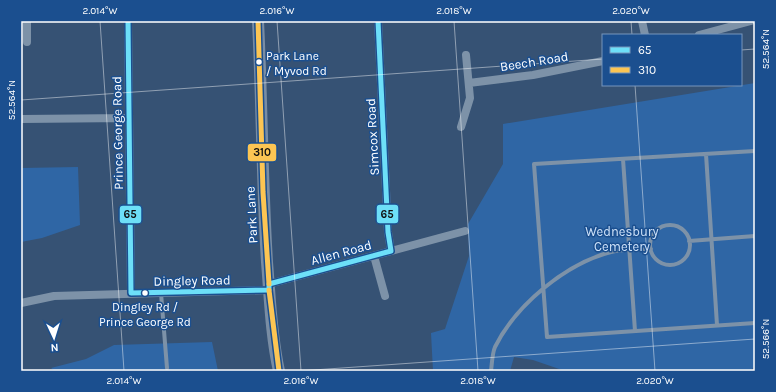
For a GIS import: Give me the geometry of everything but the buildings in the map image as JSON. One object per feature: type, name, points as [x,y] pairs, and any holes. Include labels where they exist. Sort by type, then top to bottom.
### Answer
[{"type":"main road","name":"Park Lane","points":[[258,21],[263,192],[269,287],[274,340],[279,371]]},
{"type":"main road","name":"Park Lane","points":[[260,56],[264,21]]},
{"type":"street","points":[[27,21],[27,42]]},
{"type":"street","name":"Prince George Road","points":[[128,21],[131,293]]},
{"type":"street","name":"Simcox Road","points":[[378,21],[388,232],[391,251]]},
{"type":"street","points":[[642,21],[645,34]]},
{"type":"street","points":[[703,34],[751,21]]},
{"type":"street","points":[[460,127],[470,98],[466,54]]},
{"type":"street","name":"Beech Road","points":[[469,83],[533,74],[602,61]]},
{"type":"street","points":[[21,119],[128,118]]},
{"type":"street","name":"Allen Road","points":[[269,287],[465,231]]},
{"type":"street","points":[[374,256],[385,296]]},
{"type":"street","name":"Dingley Road","points":[[21,303],[54,296],[269,287]]},
{"type":"lane","points":[[755,151],[534,164],[547,337],[755,323]]},
{"type":"lane","points":[[706,154],[717,325]]},
{"type":"lane","points":[[623,159],[635,331]]},
{"type":"lane","points":[[663,226],[676,226],[682,230],[689,241],[688,254],[678,263],[672,265],[659,262],[655,258],[651,249],[653,234],[663,226]]},
{"type":"lane","points":[[689,241],[755,236]]},
{"type":"lane","points":[[491,371],[494,348],[508,326],[544,287],[591,260],[612,252],[651,249]]},
{"type":"lane","points":[[161,292],[167,368]]},
{"type":"green space","name":"Wednesbury Cemetery","points":[[755,83],[755,366],[750,371],[565,371],[533,360],[514,357],[510,371],[433,371],[431,333],[445,329],[469,256],[468,224],[503,164],[503,124]]},
{"type":"green space","points":[[78,167],[80,225],[42,238],[21,242],[21,168]]},
{"type":"green space","points":[[212,342],[218,371],[55,371],[51,368],[86,359],[114,345]]},
{"type":"transit line","name":"65","points":[[128,21],[131,293],[269,290],[269,284],[391,251],[388,232],[378,21]]},
{"type":"transit line","name":"310","points":[[258,21],[263,192],[269,284]]},
{"type":"transit line","name":"310","points":[[269,290],[279,371]]},
{"type":"place","name":"Park Lane / Myvod Rd","points":[[259,62]]},
{"type":"place","name":"Dingley Rd / Prince George Rd","points":[[145,293]]}]
